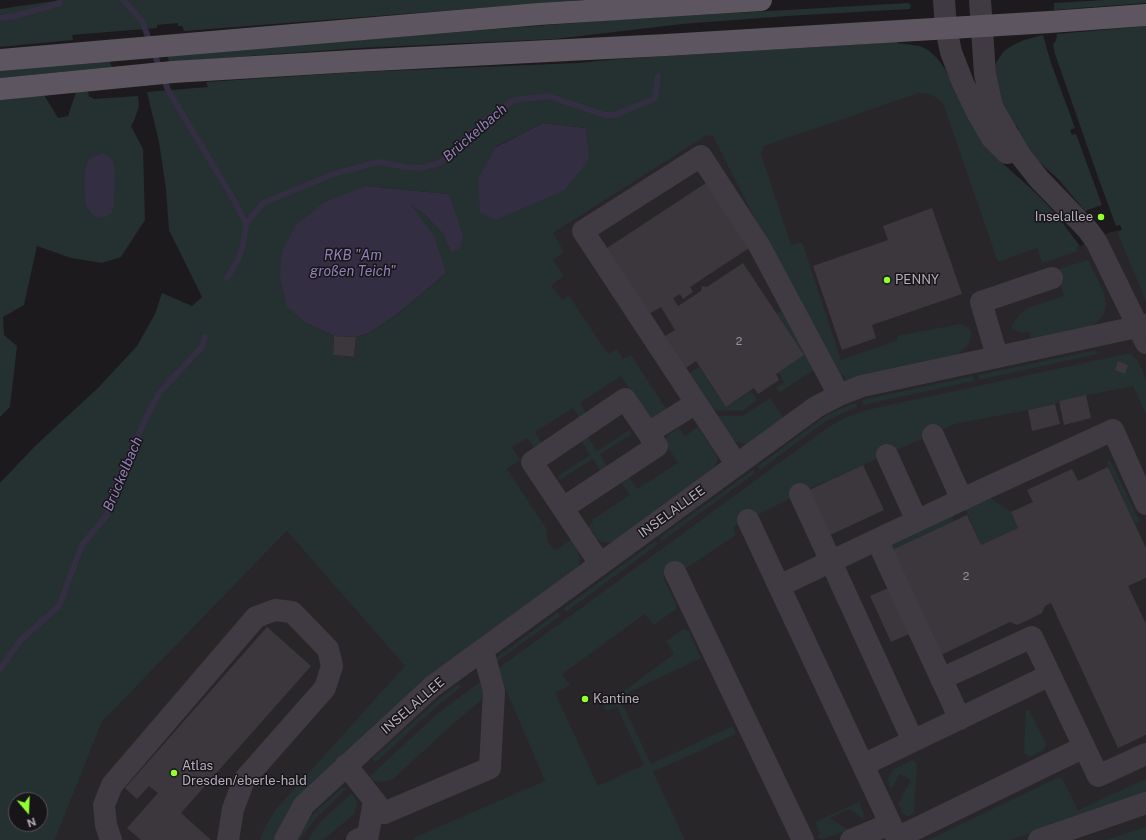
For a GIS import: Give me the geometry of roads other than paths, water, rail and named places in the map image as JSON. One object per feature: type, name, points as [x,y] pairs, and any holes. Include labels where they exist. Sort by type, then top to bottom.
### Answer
[{"type":"main road","points":[[0,60],[539,14],[761,0]]},
{"type":"main road","points":[[0,89],[173,72],[666,45],[1146,15]]},
{"type":"street","points":[[944,0],[946,28],[951,52],[960,77],[978,114],[992,138],[1011,157],[1039,179]]},
{"type":"street","points":[[980,0],[985,74],[992,107],[1020,155],[1039,179],[1088,230],[1096,241],[1144,331]]},
{"type":"street","points":[[737,465],[583,231],[701,156],[760,247],[838,395]]},
{"type":"street","points":[[997,356],[981,302],[1052,278]]},
{"type":"street","name":"INSELALLEE","points":[[285,840],[304,805],[433,686],[816,407],[838,395],[862,386],[997,356],[1144,331]]},
{"type":"street","points":[[563,508],[656,446],[626,399],[532,462],[600,564]]},
{"type":"street","points":[[648,433],[696,403]]},
{"type":"street","points":[[779,586],[1113,430],[1146,504]]},
{"type":"street","points":[[933,434],[962,500]]},
{"type":"street","points":[[887,455],[917,521]]},
{"type":"street","points":[[800,494],[913,741]]},
{"type":"street","points":[[748,520],[895,834]]},
{"type":"street","points":[[877,540],[960,719]]},
{"type":"street","points":[[675,572],[803,840]]},
{"type":"street","points":[[111,840],[106,825],[104,805],[112,785],[256,617],[275,610],[292,612],[328,649],[332,666],[325,688],[244,780],[233,809],[228,840]]},
{"type":"street","points":[[941,679],[1032,637],[1098,776],[1146,754]]},
{"type":"street","points":[[346,765],[384,813],[490,768],[494,691],[483,650]]},
{"type":"street","points":[[863,765],[1050,675]]},
{"type":"street","points":[[851,840],[895,834],[1084,747]]},
{"type":"street","points":[[357,840],[368,835],[374,801]]},
{"type":"street","points":[[1039,840],[1146,803]]},
{"type":"water","points":[[543,123],[586,128],[589,159],[565,190],[496,220],[480,213],[478,179],[496,147]]},
{"type":"water","points":[[102,153],[108,156],[113,162],[115,169],[114,205],[112,212],[106,217],[98,218],[91,213],[86,205],[84,187],[85,171],[88,161]]},
{"type":"water","name":"RKB \"Am großen Teich\"","points":[[366,186],[449,194],[463,236],[460,248],[451,253],[443,234],[425,215],[411,205],[434,236],[446,273],[396,315],[369,333],[356,337],[334,336],[308,324],[287,307],[280,276],[282,252],[296,225],[323,203]]},
{"type":"waterway","points":[[123,0],[142,21],[168,90],[235,202],[246,224]]},
{"type":"waterway","points":[[0,18],[15,16],[60,3]]},
{"type":"waterway","name":"Brückelbach","points":[[227,278],[238,260],[243,245],[246,224],[263,203],[331,175],[378,162],[421,168],[440,163],[484,121],[514,100],[548,96],[605,115],[615,115],[655,98],[658,76]]},
{"type":"waterway","name":"Brückelbach","points":[[0,669],[20,641],[59,606],[82,545],[107,515],[112,493],[143,424],[159,393],[202,347],[205,337]]},
{"type":"place","name":"Inselallee","points":[[1101,217]]},
{"type":"place","name":"PENNY","points":[[887,280]]},
{"type":"place","name":"Kantine","points":[[585,699]]},
{"type":"place","name":"Atlas Dresden/eberle-hald","points":[[174,773]]}]
